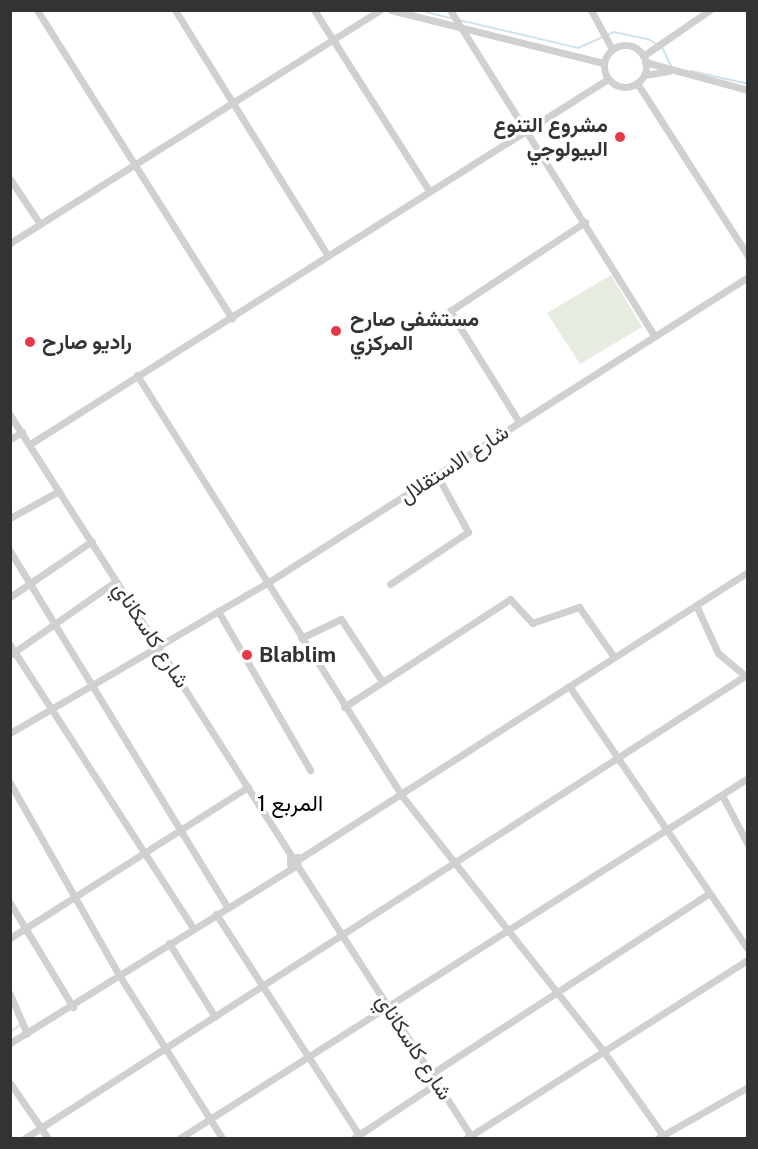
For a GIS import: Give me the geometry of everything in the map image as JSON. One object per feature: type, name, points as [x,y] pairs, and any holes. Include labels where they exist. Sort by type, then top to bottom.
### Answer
[{"type":"street","points":[[37,10],[232,318]]},
{"type":"street","points":[[175,10],[326,253]]},
{"type":"street","points":[[314,10],[333,45],[428,189]]},
{"type":"street","points":[[10,243],[233,101],[333,45],[380,10]]},
{"type":"street","points":[[391,10],[461,30],[604,63]]},
{"type":"street","points":[[450,10],[461,30],[529,129],[654,335]]},
{"type":"street","points":[[591,10],[612,50]]},
{"type":"street","points":[[644,59],[710,10]]},
{"type":"street","points":[[608,79],[604,63],[612,50],[626,45],[644,59],[669,71],[747,90]]},
{"type":"street","points":[[644,59],[644,75]]},
{"type":"street","points":[[608,79],[625,87],[637,83],[644,75],[669,71]]},
{"type":"street","points":[[30,444],[137,375],[232,318],[326,253],[608,79]]},
{"type":"street","points":[[637,83],[747,256]]},
{"type":"street","points":[[10,179],[40,224]]},
{"type":"street","points":[[519,422],[450,311],[585,222]]},
{"type":"street","name":"شارع الاستقلال","points":[[10,733],[267,583],[747,277]]},
{"type":"street","points":[[137,375],[402,796],[506,931],[604,1052],[662,1138],[747,1088]]},
{"type":"street","name":"شارع كاسكاناي","points":[[10,415],[432,1074],[470,1138]]},
{"type":"street","points":[[10,439],[22,432]]},
{"type":"street","points":[[390,584],[468,532],[437,475]]},
{"type":"street","points":[[10,518],[59,491]]},
{"type":"street","points":[[10,597],[92,541]]},
{"type":"street","points":[[10,551],[54,627],[227,907]]},
{"type":"street","points":[[10,1043],[73,1006],[216,915],[294,861],[402,796],[747,572]]},
{"type":"street","points":[[116,581],[54,627],[12,650],[193,928]]},
{"type":"street","points":[[344,707],[381,680],[510,599],[532,623],[579,607],[614,657]]},
{"type":"street","points":[[25,1138],[164,1047],[215,1017],[260,984],[342,934],[451,861],[616,760],[746,675],[718,652],[696,605]]},
{"type":"street","points":[[218,611],[310,770]]},
{"type":"street","points":[[301,638],[341,619],[381,680]]},
{"type":"street","points":[[569,686],[616,760],[667,829],[708,894],[747,949]]},
{"type":"street","points":[[180,1138],[747,778]]},
{"type":"street","points":[[10,783],[78,896],[119,975],[222,1138]]},
{"type":"street","points":[[10,938],[248,787]]},
{"type":"street","points":[[722,795],[747,845]]},
{"type":"street","points":[[432,1074],[708,894]]},
{"type":"street","points":[[10,903],[73,1006]]},
{"type":"street","points":[[216,915],[306,1060],[358,1137],[437,1083]]},
{"type":"street","points":[[169,944],[215,1017]]},
{"type":"street","points":[[470,1138],[747,960]]},
{"type":"street","points":[[10,994],[27,1034]]},
{"type":"street","points":[[10,1083],[48,1138]]},
{"type":"shaded area","points":[[611,275],[642,327],[580,364],[547,313]]},
{"type":"waterway","points":[[418,10],[453,19]]},
{"type":"waterway","points":[[459,20],[578,48],[614,32],[648,39],[662,47],[671,66]]},
{"type":"waterway","points":[[691,71],[748,84]]},
{"type":"waterway","points":[[10,1032],[19,1026]]},
{"type":"place","name":"مشروع التنوع البيولوجي","points":[[620,137]]},
{"type":"place","name":"مستشفى صارح المركزي","points":[[336,331]]},
{"type":"place","name":"راديو صارح","points":[[30,342]]},
{"type":"place","name":"Blablim","points":[[247,655]]},
{"type":"district","name":"المربع 1","points":[[290,804]]}]
